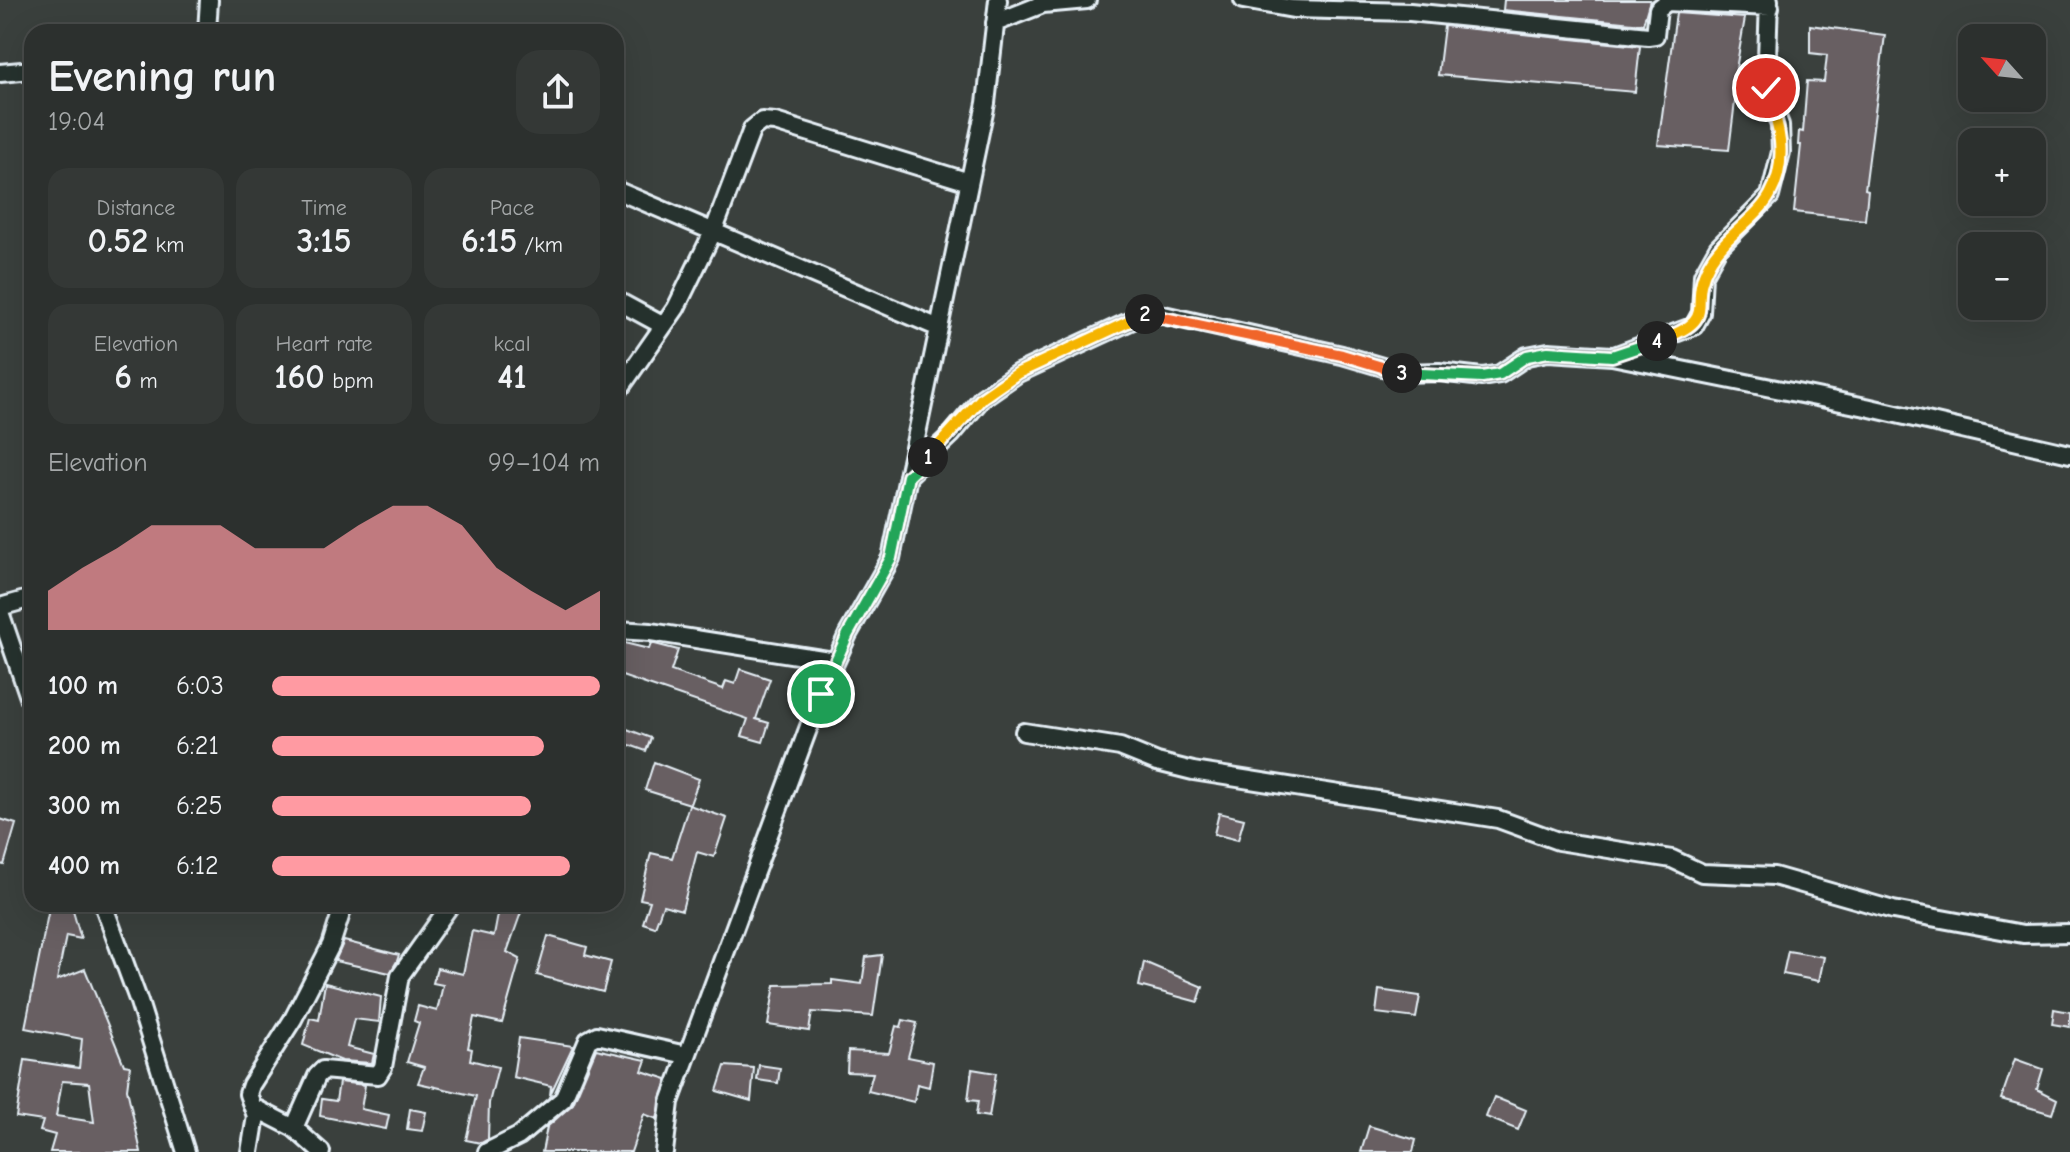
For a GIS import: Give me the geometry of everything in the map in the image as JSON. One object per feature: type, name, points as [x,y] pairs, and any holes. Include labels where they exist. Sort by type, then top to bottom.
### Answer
[{"type":"street","points":[[208,24],[209,0]]},
{"type":"street","points":[[664,1152],[670,1102],[686,1055],[835,661],[891,558],[986,103],[998,0]]},
{"type":"street","points":[[995,23],[1043,4],[1087,0]]},
{"type":"street","points":[[1243,0],[1293,9],[1410,12],[1648,36],[1655,35],[1658,9],[1667,2],[1770,4],[1766,88],[1780,125],[1781,152],[1770,196],[1718,248],[1703,275],[1701,313],[1694,326],[1612,356]]},
{"type":"street","points":[[0,73],[24,71]]},
{"type":"street","points":[[624,382],[676,308],[714,230],[752,129],[762,121],[775,122],[969,182]]},
{"type":"street","points":[[624,193],[939,328]]},
{"type":"street","points":[[624,304],[662,325]]},
{"type":"street","points":[[908,476],[952,434],[982,398],[1006,381],[1068,348],[1150,312],[1342,355],[1403,373],[1439,372],[1482,377],[1500,374],[1527,356],[1548,352],[1612,356],[1866,407],[2070,454]]},
{"type":"street","points":[[24,601],[0,610],[24,682]]},
{"type":"street","points":[[624,630],[835,661]]},
{"type":"street","points":[[1024,732],[1120,747],[1157,762],[1193,771],[1498,819],[1558,841],[1657,856],[1702,873],[1774,876],[1893,910],[2023,934],[2070,933]]},
{"type":"street","points":[[106,912],[139,1002],[186,1152]]},
{"type":"street","points":[[250,1152],[256,1116],[248,1094],[256,1072],[293,1019],[331,945],[341,912]]},
{"type":"street","points":[[294,1128],[317,1076],[323,1070],[378,1075],[383,1067],[400,976],[445,912]]},
{"type":"street","points":[[487,1152],[519,1136],[563,1099],[588,1040],[597,1035],[686,1055]]},
{"type":"street","points":[[253,1107],[294,1128],[321,1152]]},
{"type":"building","points":[[1504,0],[1650,0],[1643,24],[1503,10]]},
{"type":"building","points":[[1676,13],[1745,18],[1736,69],[1739,69],[1729,150],[1658,145]]},
{"type":"building","points":[[1810,25],[1885,35],[1865,189],[1868,190],[1865,220],[1794,212],[1801,145],[1798,145],[1799,131],[1803,132],[1807,81],[1824,82],[1827,55],[1810,53]]},
{"type":"building","points":[[1444,26],[1640,46],[1635,92],[1438,75]]},
{"type":"building","points":[[624,643],[649,649],[651,643],[678,650],[671,671],[723,689],[726,681],[735,684],[740,669],[770,679],[756,719],[769,723],[763,742],[742,736],[748,719],[624,677]]},
{"type":"building","points":[[624,728],[651,738],[646,751],[624,743]]},
{"type":"building","points":[[654,762],[699,779],[690,804],[645,790]]},
{"type":"building","points":[[689,805],[727,818],[714,857],[697,852],[682,910],[663,905],[655,927],[643,923],[650,901],[640,899],[651,853],[672,858]]},
{"type":"building","points":[[1219,813],[1244,819],[1238,840],[1214,834]]},
{"type":"building","points":[[0,819],[16,824],[4,865],[0,864]]},
{"type":"building","points":[[48,912],[73,912],[81,939],[66,936],[57,980],[85,969],[124,1065],[130,1066],[127,1089],[141,1152],[50,1152],[55,1135],[40,1131],[43,1121],[16,1117],[25,1060],[79,1068],[82,1039],[25,1028]],"holes":[[[62,1081],[89,1083],[94,1122],[56,1116]]]},
{"type":"building","points":[[498,912],[521,912],[507,952],[520,959],[502,1023],[474,1017],[468,1048],[472,1049],[470,1060],[498,1067],[489,1103],[488,1139],[481,1143],[466,1140],[476,1096],[418,1083],[424,1067],[407,1062],[419,1023],[414,1021],[418,1006],[437,1011],[443,985],[433,983],[437,968],[463,974],[472,931],[494,936]]},
{"type":"building","points":[[548,936],[587,947],[585,955],[611,962],[603,992],[537,975]]},
{"type":"building","points":[[344,941],[399,955],[390,973],[335,961]]},
{"type":"building","points":[[1788,951],[1824,957],[1819,981],[1783,974]]},
{"type":"building","points":[[882,955],[873,1016],[812,1012],[809,1031],[768,1025],[775,985],[832,984],[832,980],[862,984],[866,957]]},
{"type":"building","points":[[1144,962],[1203,987],[1198,1002],[1139,986]]},
{"type":"building","points":[[325,983],[381,997],[379,1022],[354,1019],[347,1047],[374,1054],[372,1063],[342,1061],[303,1045],[310,1018],[319,1020]]},
{"type":"building","points":[[1379,990],[1420,996],[1416,1018],[1376,1013]]},
{"type":"building","points":[[2054,1009],[2070,1012],[2070,1027],[2052,1024]]},
{"type":"building","points":[[903,1020],[917,1023],[908,1057],[933,1062],[929,1087],[917,1084],[914,1102],[868,1091],[873,1073],[847,1072],[848,1051],[889,1053],[896,1026],[901,1027]]},
{"type":"building","points":[[519,1038],[573,1046],[550,1095],[551,1086],[513,1077]]},
{"type":"building","points":[[596,1049],[646,1060],[642,1071],[667,1079],[657,1119],[644,1114],[631,1152],[542,1152],[547,1127],[573,1104]]},
{"type":"building","points":[[2015,1059],[2043,1069],[2037,1089],[2057,1099],[2052,1114],[2001,1099]]},
{"type":"building","points":[[759,1065],[780,1068],[778,1083],[757,1080]]},
{"type":"building","points":[[725,1066],[754,1068],[751,1101],[717,1091]]},
{"type":"building","points":[[972,1069],[996,1073],[989,1117],[976,1115],[978,1101],[968,1100]]},
{"type":"building","points":[[339,1082],[365,1085],[361,1109],[389,1115],[386,1129],[320,1116],[322,1099],[336,1101]]},
{"type":"building","points":[[1494,1097],[1526,1110],[1518,1130],[1486,1117]]},
{"type":"building","points":[[410,1109],[426,1112],[422,1131],[407,1129]]},
{"type":"building","points":[[1369,1126],[1416,1140],[1413,1152],[1361,1152]]},
{"type":"route","points":[[821,694],[848,634],[891,558],[908,476],[952,434],[982,398],[1018,373],[1150,312],[1342,355],[1403,373],[1459,373],[1482,377],[1500,374],[1527,356],[1548,352],[1612,356],[1679,334],[1694,326],[1701,313],[1703,275],[1718,248],[1770,196],[1781,152],[1780,125],[1766,88]]}]
